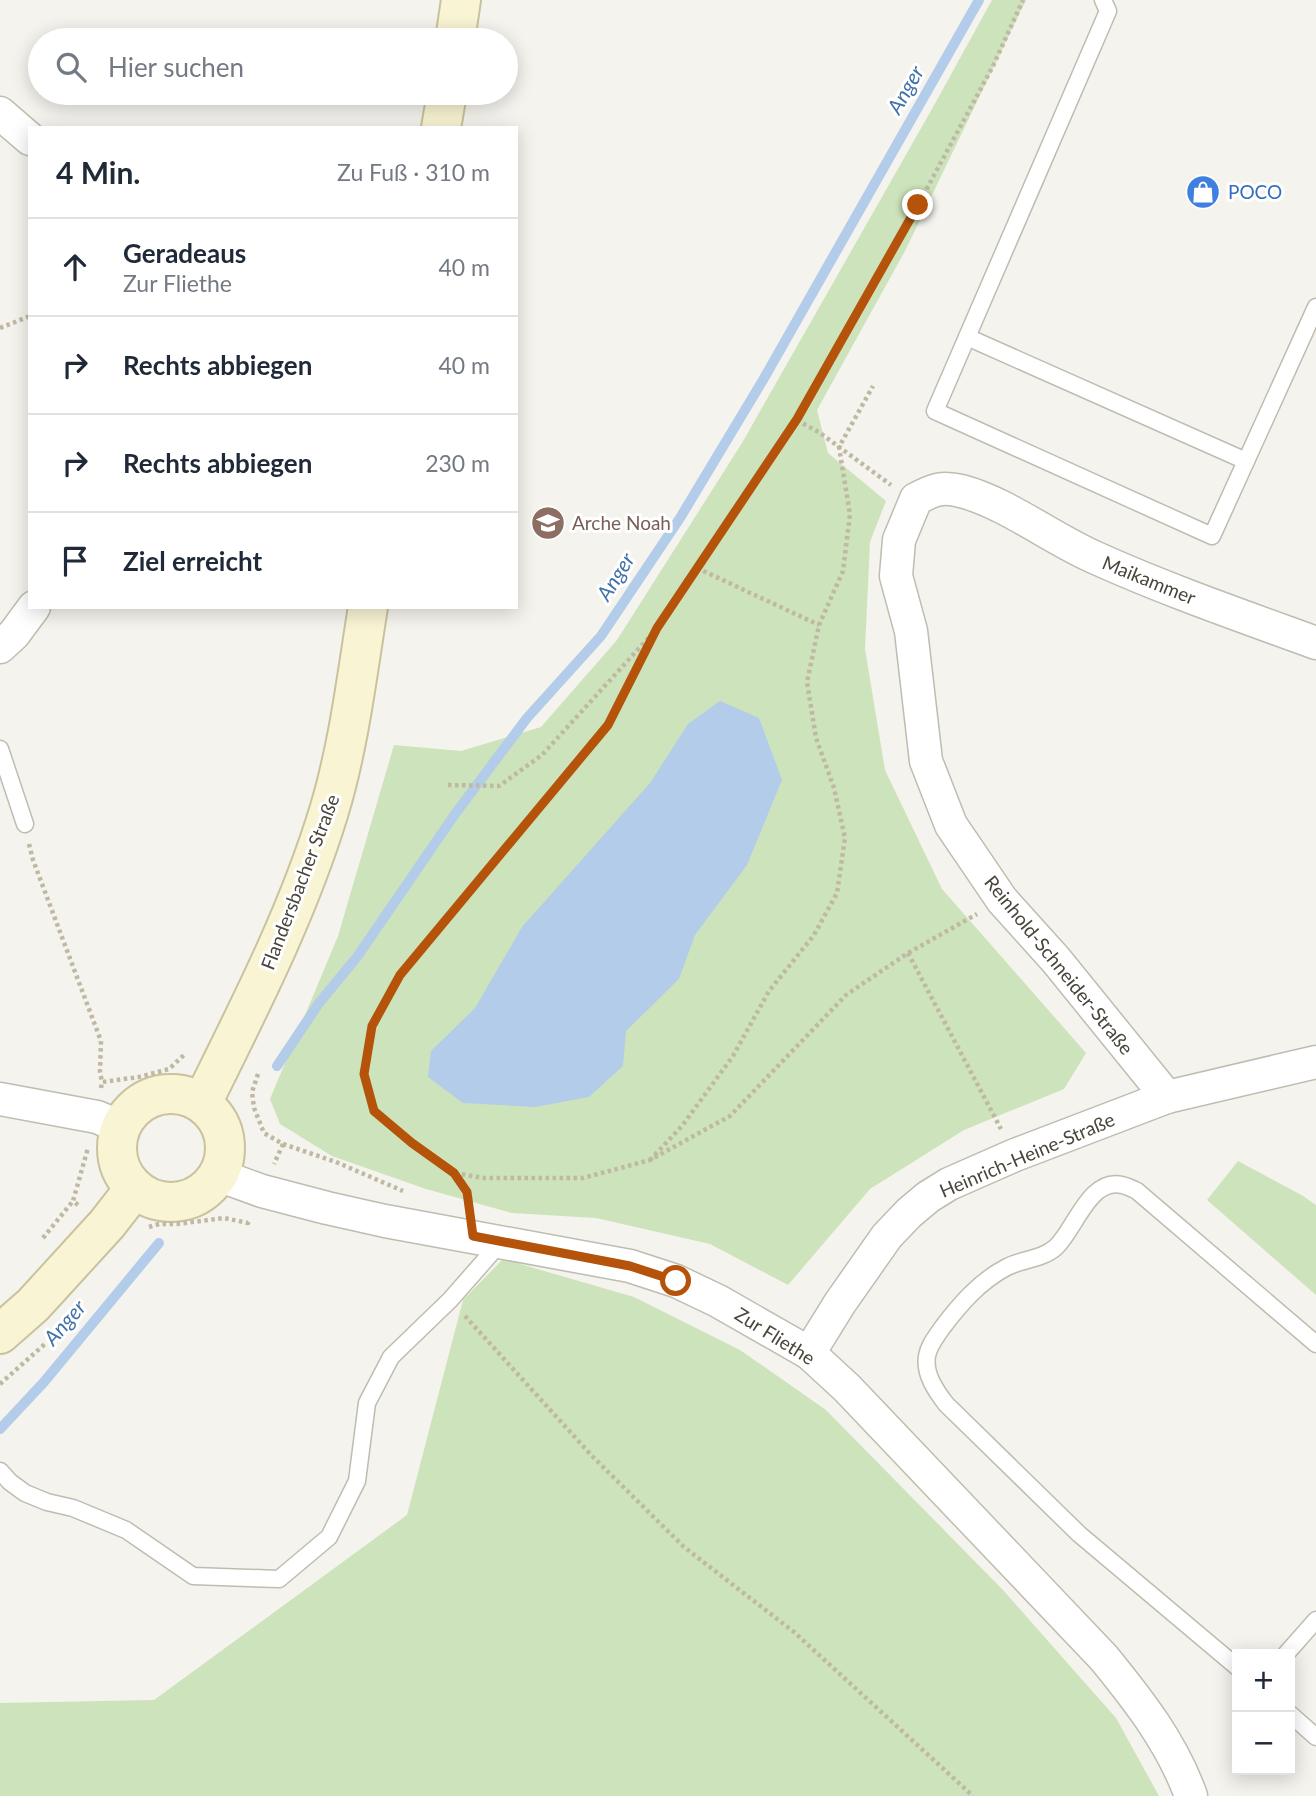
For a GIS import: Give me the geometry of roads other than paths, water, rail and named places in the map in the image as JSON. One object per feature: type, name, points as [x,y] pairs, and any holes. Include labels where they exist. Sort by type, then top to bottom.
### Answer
[{"type":"street","points":[[457,28],[461,0]]},
{"type":"street","points":[[441,126],[445,105]]},
{"type":"street","points":[[0,113],[28,137]]},
{"type":"street","name":"Maikammer","points":[[916,499],[942,487],[962,491],[988,501],[1094,558],[1316,643]]},
{"type":"street","name":"Reinhold-Schneider-Straße","points":[[916,499],[899,540],[896,576],[911,631],[926,761],[951,825],[1002,900],[1056,960],[1167,1097]]},
{"type":"street","points":[[0,647],[14,634],[33,609]]},
{"type":"street","name":"Flandersbacher Straße","points":[[202,1103],[261,985],[318,844],[340,771],[368,609]]},
{"type":"street","name":"Heinrich-Heine-Straße","points":[[809,1353],[887,1236],[928,1197],[949,1184],[1015,1155],[1167,1097],[1316,1062]]},
{"type":"street","points":[[0,1099],[97,1117],[117,1154],[123,1173],[135,1188],[158,1200],[170,1202],[195,1196],[206,1189],[218,1175],[224,1160],[222,1128],[202,1103],[188,1096],[172,1093],[141,1102],[106,1132]]},
{"type":"street","name":"Zur Fliethe","points":[[218,1175],[262,1191],[385,1221],[630,1266],[676,1281],[809,1353],[847,1388],[1104,1658],[1142,1705],[1170,1748],[1191,1796]]},
{"type":"street","points":[[0,1334],[33,1305],[107,1224],[135,1188]]},
{"type":"lane","points":[[1103,0],[1108,11],[935,411],[1212,536],[1316,307]]},
{"type":"lane","points":[[967,337],[1247,461]]},
{"type":"lane","points":[[0,749],[25,824]]},
{"type":"lane","points":[[1232,1663],[1079,1534],[946,1404],[933,1385],[927,1370],[926,1357],[931,1344],[959,1305],[975,1289],[1008,1267],[1043,1255],[1056,1247],[1093,1195],[1107,1185],[1122,1184],[1137,1191],[1316,1344]]},
{"type":"lane","points":[[0,1471],[25,1493],[73,1508],[127,1530],[193,1576],[279,1579],[329,1537],[357,1481],[367,1403],[391,1356],[450,1300],[487,1239]]},
{"type":"lane","points":[[1290,1649],[1316,1619]]},
{"type":"lane","points":[[1295,1718],[1316,1737]]},
{"type":"water","points":[[720,701],[759,718],[782,780],[747,865],[695,935],[679,979],[626,1031],[623,1066],[589,1097],[535,1107],[463,1103],[428,1077],[431,1051],[475,1008],[522,927],[650,783],[688,724]]},
{"type":"waterway","name":"Anger","points":[[277,1066],[319,1003],[357,957],[455,814],[527,718],[601,636],[680,518],[763,380],[979,0]]},
{"type":"waterway","name":"Anger","points":[[0,1429],[44,1382],[159,1243]]},
{"type":"place","name":"POCO","points":[[1203,192]]},
{"type":"place","name":"Arche Noah","points":[[548,523]]}]
